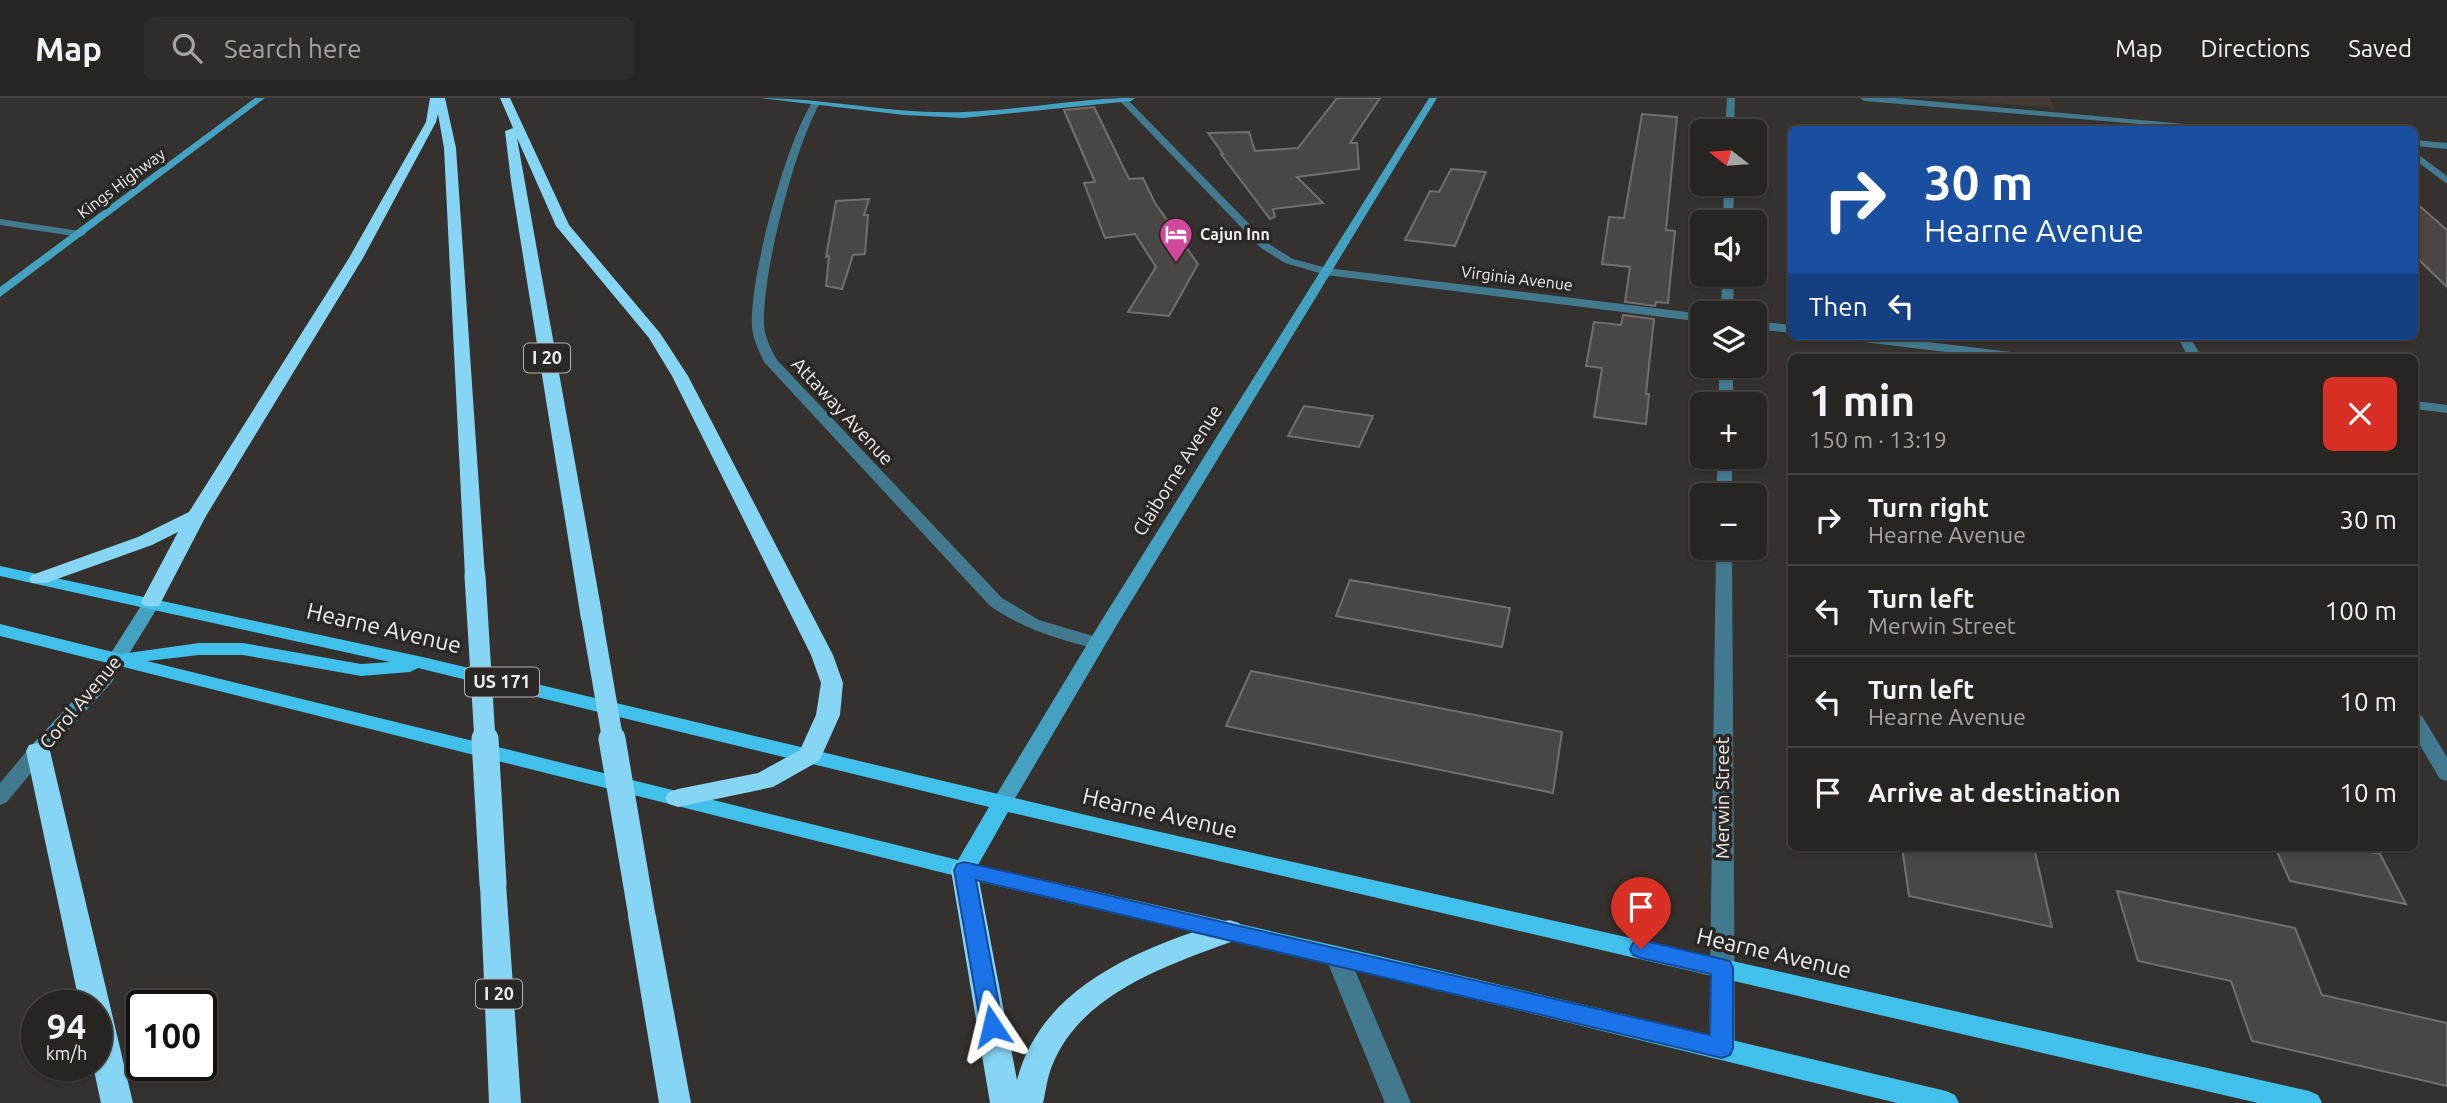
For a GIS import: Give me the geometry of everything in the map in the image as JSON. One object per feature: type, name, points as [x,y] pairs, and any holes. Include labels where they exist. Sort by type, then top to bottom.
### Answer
[{"type":"highway","points":[[152,602],[196,516],[356,258],[430,122],[438,98]]},
{"type":"highway","name":"I 20","points":[[438,98],[450,148],[505,1103]]},
{"type":"highway","points":[[505,98],[563,226],[655,336],[680,376],[822,655],[832,683],[828,715],[810,755],[764,781],[678,798]]},
{"type":"highway","name":"I 20","points":[[505,98],[675,1103]]},
{"type":"highway","points":[[39,579],[145,541],[196,516]]},
{"type":"highway","points":[[38,751],[91,990]]},
{"type":"highway","points":[[964,870],[1006,1103]]},
{"type":"highway","points":[[1027,1103],[1030,1087],[1048,1040],[1087,996],[1148,961],[1229,931]]},
{"type":"highway","points":[[112,1081],[117,1103]]},
{"type":"main road","name":"Hearne Avenue","points":[[0,571],[427,664],[1003,802],[2309,1103]]},
{"type":"main road","points":[[0,630],[964,870],[1337,956],[1946,1103]]},
{"type":"main road","points":[[118,658],[199,649],[243,649],[361,670],[427,664]]},
{"type":"main road","name":"Claiborne Avenue","points":[[964,870],[1003,802]]},
{"type":"street","name":"Kings Highway","points":[[0,293],[261,98]]},
{"type":"street","points":[[764,98],[963,115],[1125,98]]},
{"type":"street","name":"Virginia Avenue","points":[[1125,98],[1265,246],[1289,261],[1326,271],[1690,316]]},
{"type":"street","name":"Claiborne Avenue","points":[[1003,802],[1097,643],[1433,98]]},
{"type":"street","points":[[1730,119],[1731,98]]},
{"type":"street","points":[[1864,98],[2051,117],[2187,126]]},
{"type":"street","name":"Attaway Avenue","points":[[816,103],[805,119],[795,150],[758,300],[758,326],[762,344],[771,362],[996,602],[1020,621],[1040,629],[1097,643]]},
{"type":"street","points":[[2418,143],[2447,146]]},
{"type":"street","points":[[2418,157],[2447,181]]},
{"type":"street","points":[[0,222],[80,234]]},
{"type":"street","points":[[1767,326],[1788,329]]},
{"type":"street","points":[[1880,340],[1994,354]]},
{"type":"street","points":[[2418,405],[2447,409]]},
{"type":"street","name":"Merwin Street","points":[[1722,1048],[1724,560]]},
{"type":"street","name":"Corol Avenue","points":[[0,797],[104,679],[152,602]]},
{"type":"street","points":[[2418,726],[2447,774]]},
{"type":"street","points":[[1337,956],[1398,1103]]},
{"type":"shaded area","points":[[1934,98],[2049,98],[2055,108]]},
{"type":"building","points":[[1337,98],[1380,98],[1350,143],[1357,143],[1359,169],[1297,177],[1323,203],[1273,209],[1275,217],[1270,219],[1208,133],[1249,132],[1255,151],[1298,148]]},
{"type":"building","points":[[1094,107],[1129,179],[1143,178],[1155,203],[1198,264],[1169,316],[1128,312],[1156,267],[1135,234],[1105,238],[1084,183],[1095,182],[1064,110]]},
{"type":"building","points":[[1642,114],[1677,117],[1666,230],[1675,231],[1668,303],[1656,302],[1655,306],[1625,302],[1630,267],[1602,264],[1609,217],[1624,218]]},
{"type":"building","points":[[1451,169],[1486,172],[1455,246],[1405,240],[1430,191],[1439,192]]},
{"type":"building","points":[[869,199],[864,215],[868,215],[865,254],[853,255],[842,289],[826,286],[829,256],[826,257],[836,201]]},
{"type":"building","points":[[2418,205],[2447,230],[2447,287],[2418,259]]},
{"type":"building","points":[[1623,315],[1654,319],[1646,394],[1649,394],[1646,424],[1594,417],[1602,368],[1586,366],[1594,322],[1621,325]]},
{"type":"building","points":[[1304,406],[1373,416],[1359,447],[1288,436]]},
{"type":"building","points":[[1350,580],[1510,608],[1502,647],[1336,616]]},
{"type":"building","points":[[1251,671],[1562,732],[1553,793],[1226,726]]},
{"type":"building","points":[[1903,851],[2035,852],[2052,927],[1909,896]]},
{"type":"building","points":[[2277,851],[2364,851],[2380,854],[2406,904],[2290,881]]},
{"type":"building","points":[[2117,891],[2295,928],[2322,995],[2447,1023],[2447,1086],[2252,1041],[2231,981],[2138,961]]},
{"type":"place","name":"Cajun Inn","points":[[1176,264]]},
{"type":"route","points":[[992,1026],[964,870],[1722,1048],[1722,968],[1641,949]]}]
